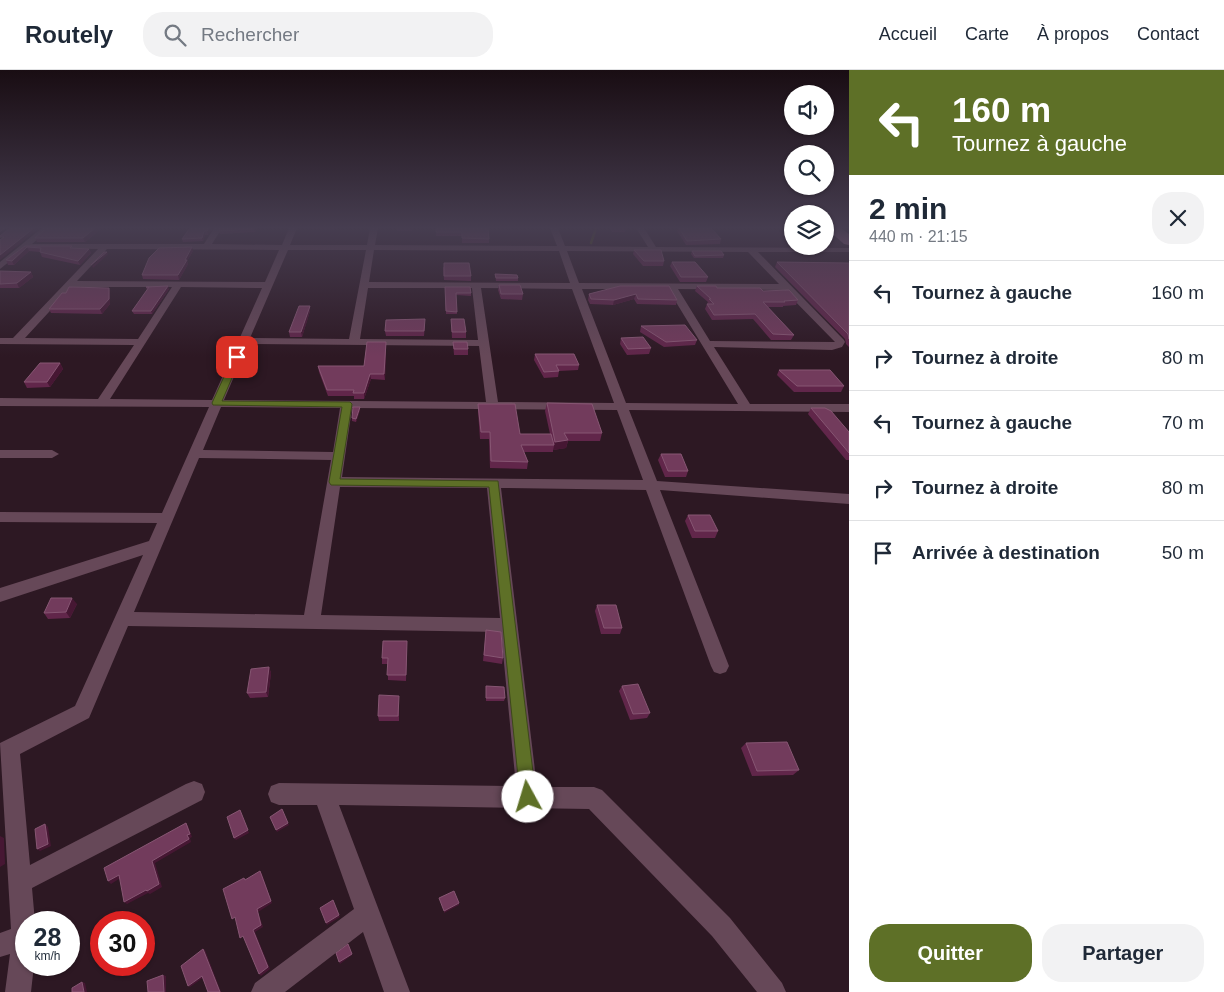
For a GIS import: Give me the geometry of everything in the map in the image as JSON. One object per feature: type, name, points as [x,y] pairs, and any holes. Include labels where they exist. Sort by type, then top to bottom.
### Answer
[{"type":"street","points":[[16,341],[82,271]]},
{"type":"street","points":[[22,911],[4,751],[82,712],[274,271]]},
{"type":"street","points":[[354,342],[367,271]]},
{"type":"street","points":[[570,271],[720,666]]},
{"type":"street","points":[[707,344],[832,347],[838,345],[840,342],[770,271]]},
{"type":"street","points":[[70,284],[268,285]]},
{"type":"street","points":[[102,402],[180,284]]},
{"type":"street","points":[[364,284],[785,287]]},
{"type":"street","points":[[476,285],[492,405]]},
{"type":"street","points":[[671,286],[746,407]]},
{"type":"street","points":[[0,341],[142,342]]},
{"type":"street","points":[[244,341],[483,343]]},
{"type":"street","points":[[0,402],[849,408]]},
{"type":"street","points":[[311,623],[347,404]]},
{"type":"street","points":[[0,454],[52,454]]},
{"type":"street","points":[[195,454],[338,456]]},
{"type":"street","points":[[334,482],[652,485],[849,499]]},
{"type":"street","points":[[494,484],[528,797]]},
{"type":"street","points":[[0,517],[167,518]]},
{"type":"street","points":[[0,595],[155,545]]},
{"type":"street","points":[[123,619],[510,625]]},
{"type":"street","points":[[20,882],[194,792]]},
{"type":"street","points":[[279,794],[594,798],[721,927],[773,992]]},
{"type":"street","points":[[324,795],[396,992]]},
{"type":"street","points":[[264,992],[368,913]]},
{"type":"street","points":[[0,945],[15,940]]},
{"type":"street","points":[[18,992],[20,976]]},
{"type":"building","points":[[0,271],[31,272],[17,283],[0,284]]},
{"type":"building","points":[[144,271],[180,271],[178,275],[142,275]]},
{"type":"building","points":[[444,271],[470,271],[471,276],[444,276]]},
{"type":"building","points":[[677,271],[703,271],[708,277],[681,277]]},
{"type":"building","points":[[786,271],[849,271],[849,339],[848,334]]},
{"type":"building","points":[[495,274],[517,275],[518,278],[496,278]]},
{"type":"building","points":[[499,285],[520,285],[523,294],[501,294]]},
{"type":"building","points":[[168,286],[151,311],[132,311],[149,287],[146,287]]},
{"type":"building","points":[[620,286],[669,286],[677,300],[638,299],[636,294],[614,300],[591,299],[589,294]]},
{"type":"building","points":[[697,286],[760,288],[763,291],[789,290],[798,300],[763,302],[794,335],[773,334],[755,314],[714,315],[707,304],[714,304]]},
{"type":"building","points":[[69,287],[109,288],[109,299],[100,309],[49,309],[62,293],[66,293]]},
{"type":"building","points":[[445,287],[470,287],[471,293],[456,293],[457,312],[446,311]]},
{"type":"building","points":[[299,306],[310,306],[301,332],[289,332]]},
{"type":"building","points":[[425,319],[424,331],[385,331],[386,320]]},
{"type":"building","points":[[451,319],[464,319],[466,332],[452,332]]},
{"type":"building","points":[[685,325],[697,340],[666,342],[641,326]]},
{"type":"building","points":[[643,337],[651,348],[628,349],[621,338]]},
{"type":"building","points":[[367,342],[386,342],[384,374],[370,374],[364,393],[353,393],[354,390],[327,390],[318,366],[364,366]]},
{"type":"building","points":[[453,342],[467,342],[468,349],[454,349]]},
{"type":"building","points":[[535,354],[574,354],[579,365],[556,365],[559,371],[544,372]]},
{"type":"building","points":[[40,363],[60,363],[47,382],[24,382]]},
{"type":"building","points":[[779,370],[830,370],[844,386],[797,386]]},
{"type":"building","points":[[547,403],[592,404],[602,433],[564,433],[568,440],[555,442]]},
{"type":"building","points":[[478,404],[515,404],[520,434],[551,434],[554,445],[521,445],[528,462],[491,461],[490,432],[481,432]]},
{"type":"building","points":[[353,407],[360,407],[356,419],[352,418]]},
{"type":"building","points":[[811,408],[825,408],[831,411],[849,432],[849,453]]},
{"type":"building","points":[[661,454],[681,454],[688,471],[668,471]]},
{"type":"building","points":[[688,515],[710,515],[718,531],[695,531]]},
{"type":"building","points":[[51,598],[72,598],[66,612],[44,613]]},
{"type":"building","points":[[597,605],[616,605],[622,628],[604,628]]},
{"type":"building","points":[[486,630],[501,632],[503,658],[484,655]]},
{"type":"building","points":[[383,641],[407,641],[406,675],[387,675],[388,658],[382,658]]},
{"type":"building","points":[[269,667],[266,692],[247,693],[251,669]]},
{"type":"building","points":[[638,684],[650,713],[633,714],[622,686]]},
{"type":"building","points":[[486,686],[504,687],[505,698],[486,698]]},
{"type":"building","points":[[379,695],[399,696],[398,716],[378,716]]},
{"type":"building","points":[[787,742],[799,770],[757,771],[746,743]]},
{"type":"building","points":[[282,809],[288,823],[276,830],[270,817]]},
{"type":"building","points":[[240,810],[248,830],[234,838],[227,817]]},
{"type":"building","points":[[186,823],[190,834],[187,835],[189,839],[152,861],[159,884],[124,902],[119,875],[108,881],[104,868]]},
{"type":"building","points":[[45,824],[48,844],[37,849],[35,829]]},
{"type":"building","points":[[260,871],[271,901],[257,909],[261,925],[253,930],[268,967],[259,974],[243,936],[240,938],[235,917],[232,919],[223,889],[244,878],[245,880]]},
{"type":"building","points":[[454,891],[459,903],[444,911],[439,898]]},
{"type":"building","points":[[333,900],[339,915],[326,923],[320,908]]},
{"type":"building","points":[[348,944],[352,954],[339,962],[336,953]]},
{"type":"building","points":[[203,949],[220,992],[208,992],[202,976],[188,986],[181,966]]},
{"type":"building","points":[[163,975],[164,992],[148,992],[147,981]]},
{"type":"building","points":[[82,982],[84,992],[72,992],[72,988]]},
{"type":"route","points":[[237,357],[217,403],[347,404],[334,482],[494,484],[528,797]]}]
